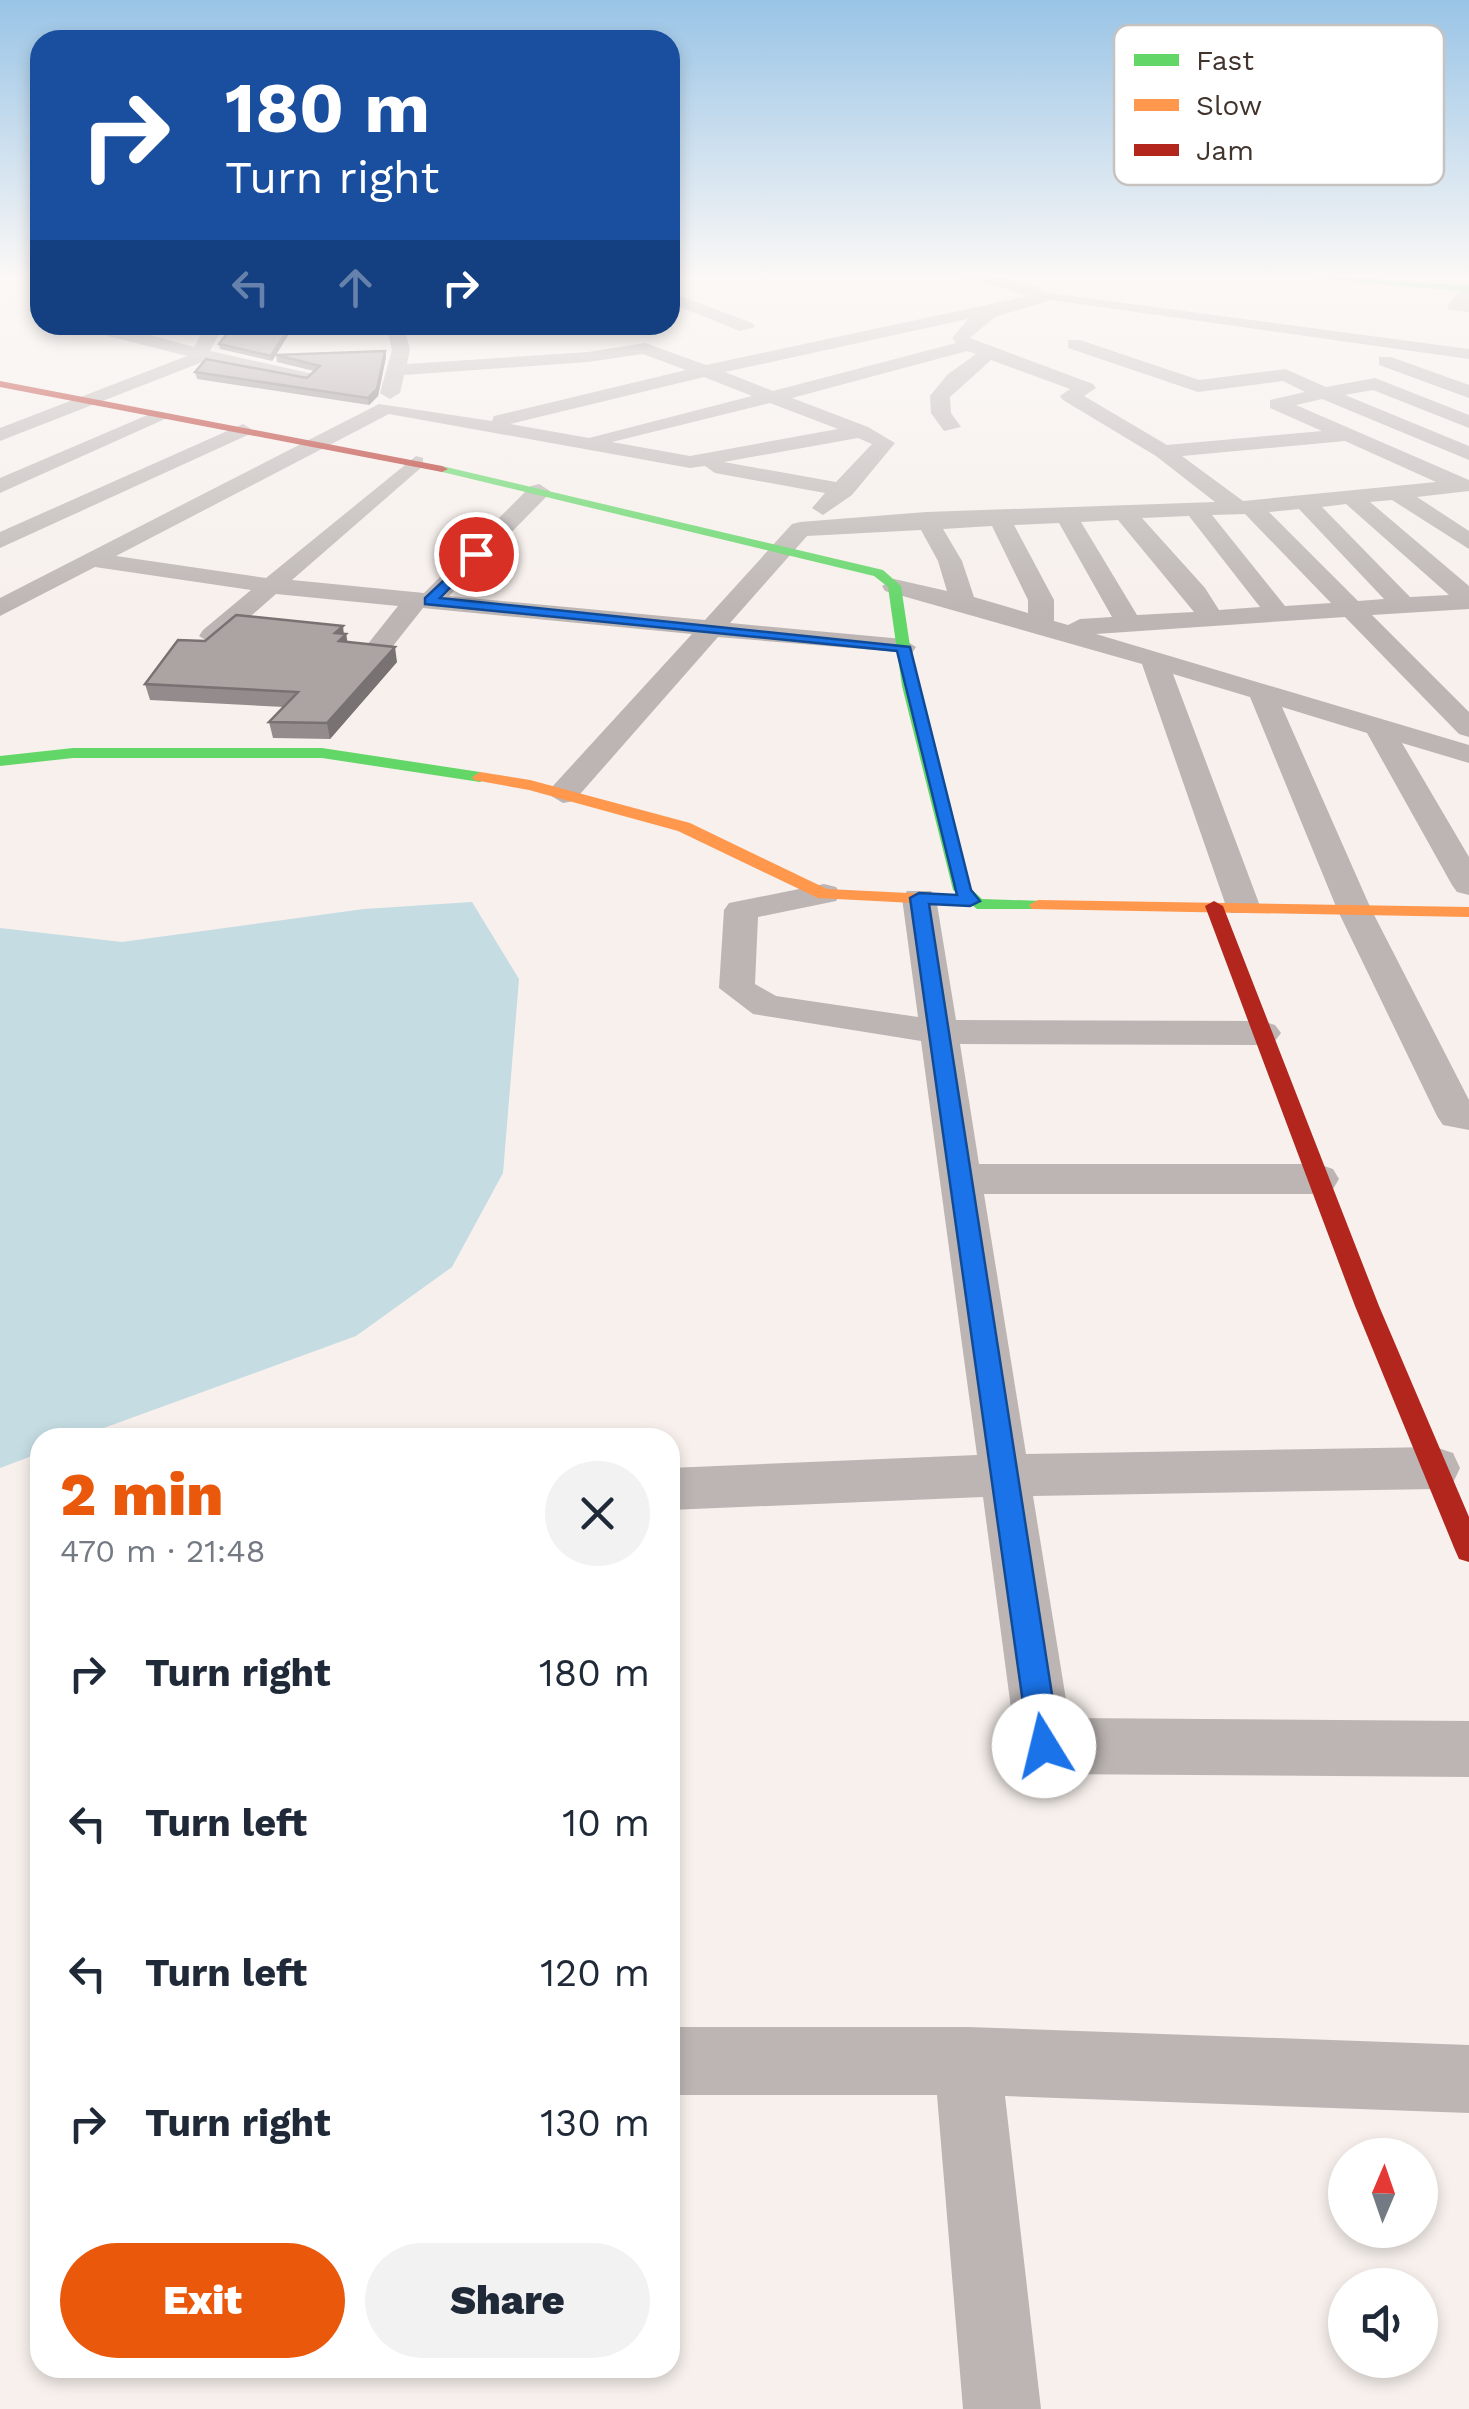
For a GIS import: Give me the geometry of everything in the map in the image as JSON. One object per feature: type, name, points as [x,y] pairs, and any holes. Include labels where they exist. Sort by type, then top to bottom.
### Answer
[{"type":"main road","points":[[19,387],[792,538],[878,573],[894,586],[903,647],[958,872],[970,901]]},
{"type":"main road","points":[[0,761],[73,752],[322,753],[564,794],[684,827],[824,894],[970,901],[990,906],[1469,912]]},
{"type":"main road","points":[[1228,906],[1262,1034],[1469,1550]]},
{"type":"street","points":[[0,434],[119,387]]},
{"type":"street","points":[[387,406],[392,387]]},
{"type":"street","points":[[483,424],[636,387]]},
{"type":"street","points":[[564,794],[792,538],[844,490],[885,444],[749,387]]},
{"type":"street","points":[[583,442],[805,387]]},
{"type":"street","points":[[950,387],[940,396],[942,413],[951,427]]},
{"type":"street","points":[[1084,387],[1070,396],[1250,500],[1349,609],[1469,728]]},
{"type":"street","points":[[1236,387],[1347,435],[1461,491]]},
{"type":"street","points":[[1313,387],[1469,454]]},
{"type":"street","points":[[1278,404],[1356,387]]},
{"type":"street","points":[[1383,387],[1469,422]]},
{"type":"street","points":[[0,608],[387,406],[424,394]]},
{"type":"street","points":[[387,406],[844,490]]},
{"type":"street","points":[[0,488],[164,415]]},
{"type":"street","points":[[0,541],[243,430]]},
{"type":"street","points":[[690,462],[861,431]]},
{"type":"street","points":[[1163,452],[1347,435]]},
{"type":"street","points":[[1300,439],[1328,457]]},
{"type":"street","points":[[1254,443],[1283,462]]},
{"type":"street","points":[[1200,448],[1230,466]]},
{"type":"street","points":[[212,636],[272,586],[280,574],[416,462]]},
{"type":"street","points":[[0,488],[168,521]]},
{"type":"street","points":[[792,538],[926,519],[1195,508],[1350,490],[1461,491]]},
{"type":"street","points":[[1350,490],[1469,600]]},
{"type":"street","points":[[376,650],[539,491]]},
{"type":"street","points":[[1392,493],[1469,542]]},
{"type":"street","points":[[1303,495],[1403,606]]},
{"type":"street","points":[[1195,508],[1278,614]]},
{"type":"street","points":[[1124,512],[1196,593],[1211,618]]},
{"type":"street","points":[[1065,514],[1129,624]]},
{"type":"street","points":[[998,516],[1041,600],[1048,627]]},
{"type":"street","points":[[926,519],[950,561],[963,602]]},
{"type":"street","points":[[92,559],[272,586],[903,647]]},
{"type":"street","points":[[158,594],[186,575]]},
{"type":"street","points":[[894,586],[963,602],[1469,754]]},
{"type":"street","points":[[1048,627],[1469,600]]},
{"type":"street","points":[[1154,658],[1228,906]]},
{"type":"street","points":[[1261,691],[1354,909],[1457,1116],[1469,1117]]},
{"type":"street","points":[[1378,726],[1469,886]]},
{"type":"street","points":[[824,894],[741,910],[737,988],[766,1006],[938,1032],[1262,1034]]},
{"type":"street","points":[[919,898],[1044,1746],[1469,1749]]},
{"type":"street","points":[[959,1179],[1318,1179]]},
{"type":"street","points":[[680,1490],[1002,1475],[1435,1468]]},
{"type":"street","points":[[968,2061],[1002,2409]]},
{"type":"street","points":[[680,2062],[968,2061],[1469,2079]]},
{"type":"water","points":[[472,902],[519,979],[503,1173],[452,1267],[356,1336],[104,1428],[30,1428],[30,1457],[0,1468],[0,928],[122,942],[364,909]]},
{"type":"building","points":[[298,387],[377,387],[368,398]]},
{"type":"building","points":[[236,615],[343,626],[335,633],[346,634],[339,641],[395,647],[327,723],[269,722],[298,692],[145,684],[178,640],[205,641]]},
{"type":"traffic: fast","points":[[442,469],[878,573],[894,586],[909,686],[962,890],[977,904],[1038,905]]},
{"type":"traffic: fast","points":[[0,761],[73,753],[322,753],[480,777]]},
{"type":"traffic: slow","points":[[480,777],[530,785],[684,827],[824,894],[970,901]]},
{"type":"traffic: slow","points":[[1038,905],[1469,912]]},
{"type":"traffic: jam","points":[[18,387],[442,469]]},
{"type":"traffic: jam","points":[[1214,906],[1367,1306],[1469,1550]]},
{"type":"route","points":[[476,554],[430,601],[903,647],[909,686],[962,890],[970,901],[919,898],[1044,1746]]}]
